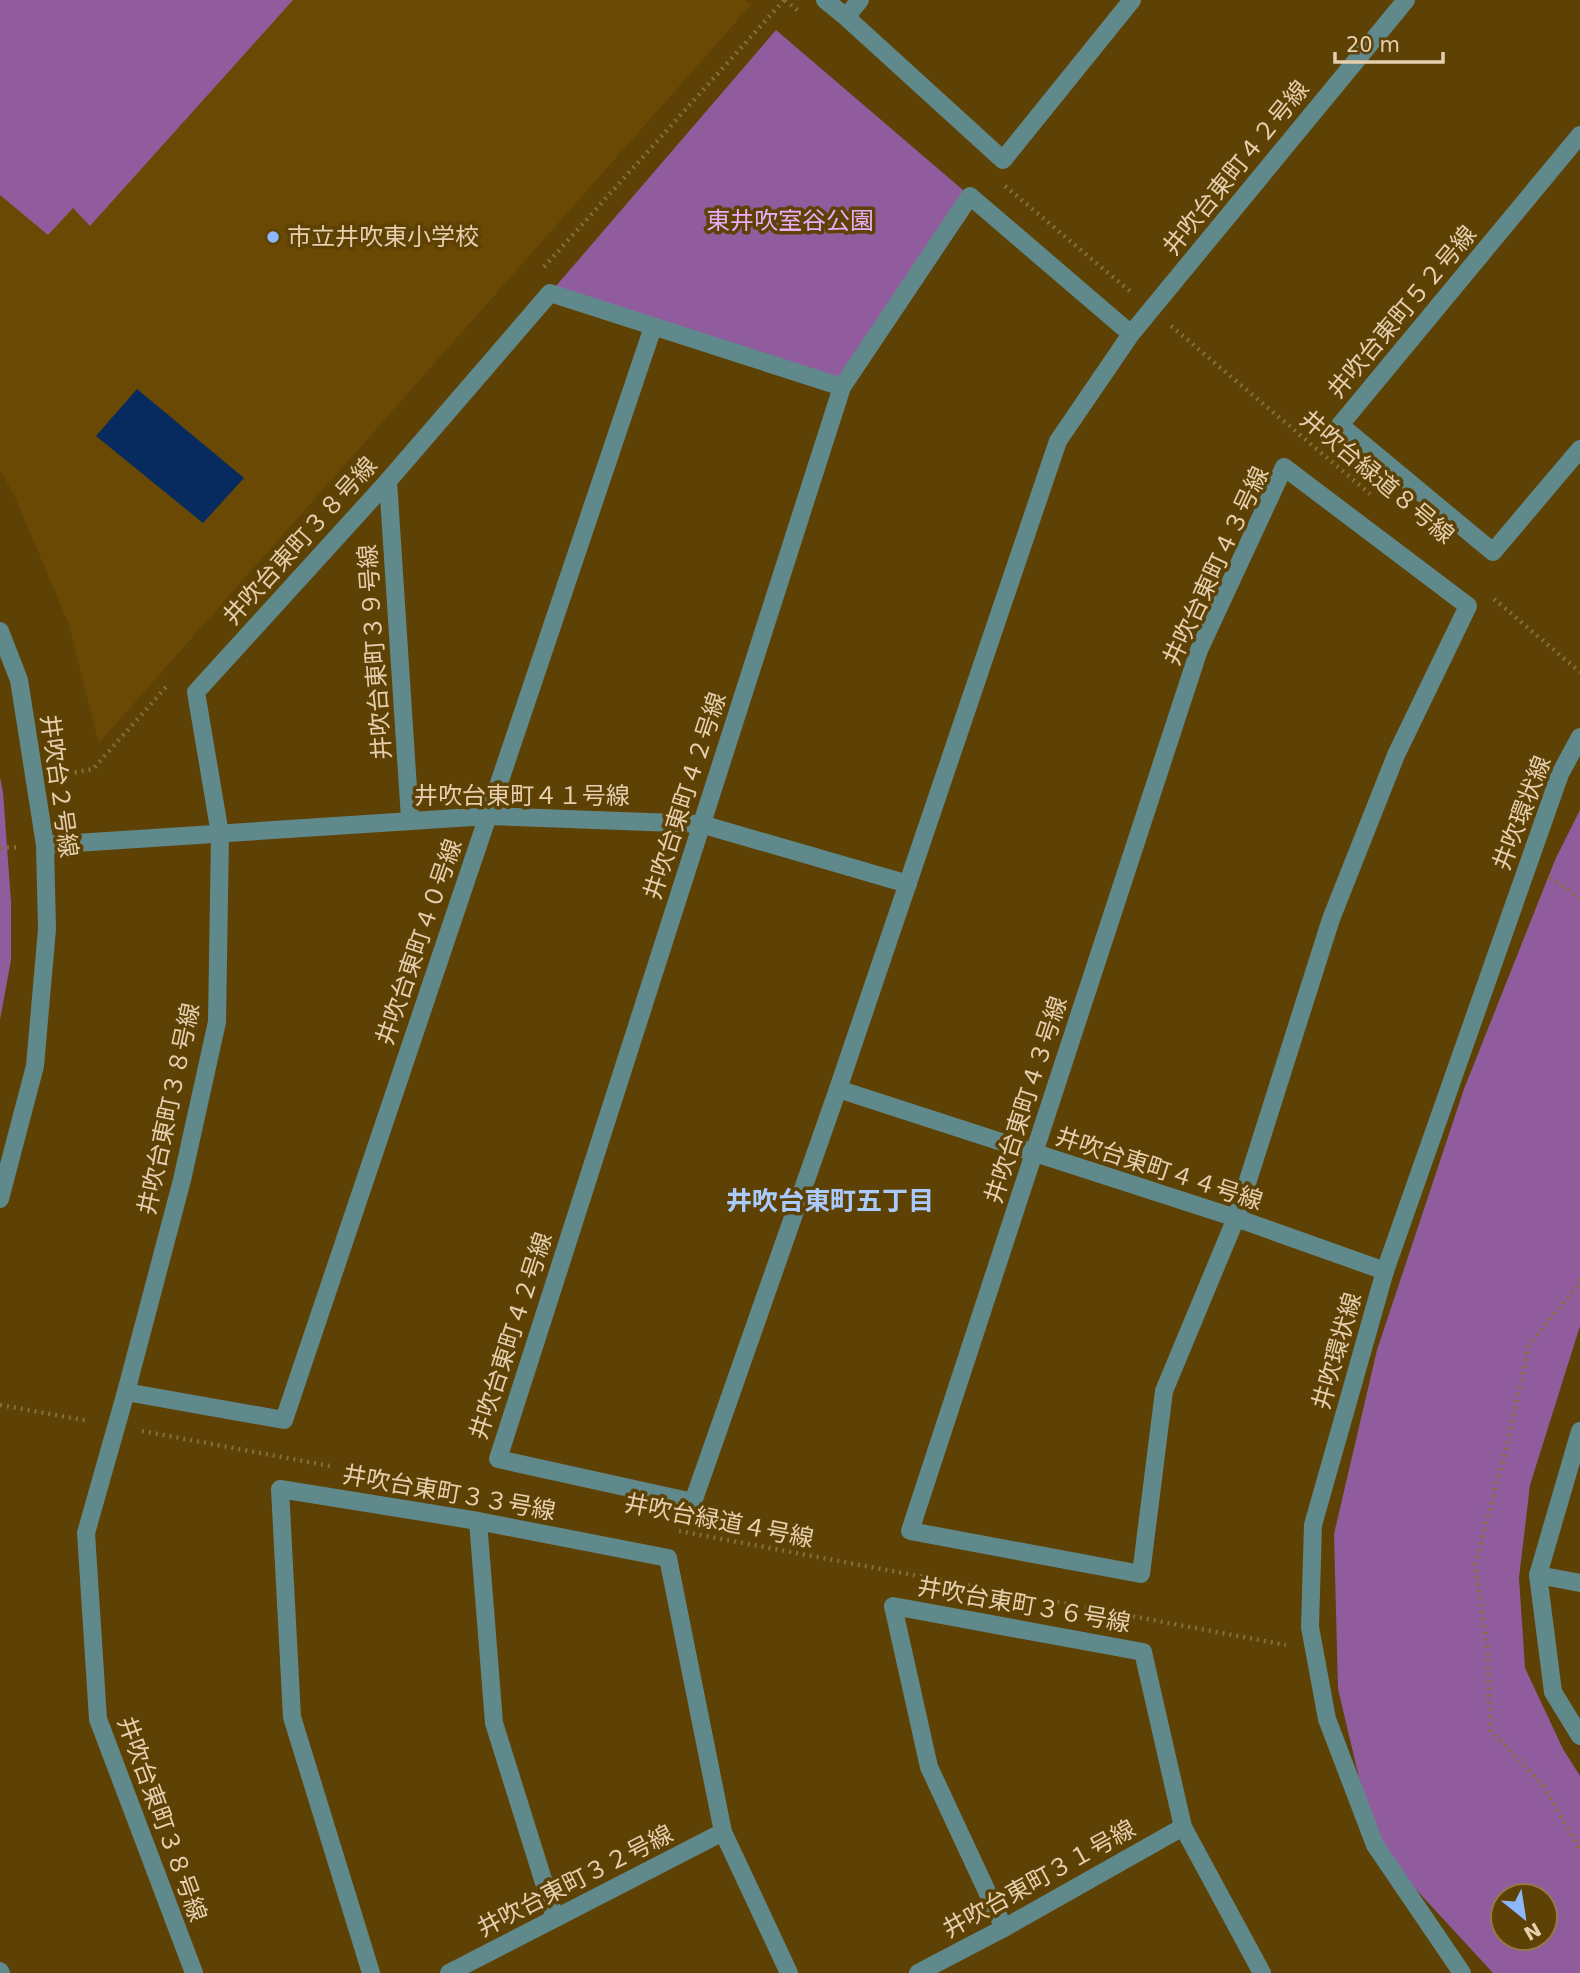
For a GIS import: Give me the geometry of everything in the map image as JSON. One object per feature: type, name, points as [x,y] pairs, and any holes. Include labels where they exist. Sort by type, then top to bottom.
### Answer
[{"type":"street","points":[[825,0],[1003,160],[1132,0]]},
{"type":"street","points":[[846,17],[860,0]]},
{"type":"street","name":"井吹台東町４２号線","points":[[1131,334],[970,196],[842,387],[498,1459],[693,1502],[838,1090],[1058,441],[1131,334],[1406,0]]},
{"type":"street","name":"井吹台東町５２号線","points":[[1580,135],[1340,425],[1493,552],[1580,449]]},
{"type":"street","name":"井吹台東町３８号線","points":[[194,1973],[98,1719],[86,1533],[182,1180],[218,1022],[220,834],[196,692],[388,481],[550,293],[842,387]]},
{"type":"street","name":"井吹台東町４０号線","points":[[126,1392],[284,1420],[653,327]]},
{"type":"street","name":"井吹台東町４３号線","points":[[1284,467],[1468,606],[1395,755],[1331,919],[1236,1218],[1164,1391],[1141,1574],[910,1531],[1033,1154],[1199,650],[1284,467]]},
{"type":"street","name":"井吹台東町３９号線","points":[[388,481],[410,819]]},
{"type":"street","name":"井吹台２号線","points":[[0,631],[19,680],[45,845],[47,929],[35,1066],[0,1199]]},
{"type":"street","name":"井吹環状線","points":[[1462,1973],[1374,1845],[1327,1719],[1310,1627],[1313,1525],[1385,1271],[1560,774],[1580,737]]},
{"type":"street","name":"井吹台東町４１号線","points":[[45,845],[410,819],[488,816],[701,824],[908,884]]},
{"type":"street","name":"井吹台東町４４号線","points":[[838,1090],[1236,1218],[1385,1271]]},
{"type":"street","points":[[1580,1431],[1538,1575],[1553,1692],[1580,1736]]},
{"type":"street","name":"井吹台東町３３号線","points":[[371,1973],[292,1717],[280,1489],[478,1521],[668,1558],[723,1832],[789,1973]]},
{"type":"street","points":[[478,1521],[494,1723],[555,1918]]},
{"type":"street","points":[[1538,1575],[1580,1583]]},
{"type":"street","name":"井吹台東町３６号線","points":[[1004,1928],[929,1767],[893,1606],[1143,1652],[1183,1827],[1262,1973]]},
{"type":"street","name":"井吹台東町３１号線","points":[[918,1973],[1183,1827]]},
{"type":"street","name":"井吹台東町３２号線","points":[[449,1973],[723,1832]]},
{"type":"path","name":"井吹台緑道８号線","points":[[1151,309],[1371,495]]},
{"type":"path","points":[[1486,592],[1580,672]]},
{"type":"path","points":[[0,1405],[335,1467]]},
{"type":"path","name":"井吹台緑道４号線","points":[[675,1531],[1315,1650]]},
{"type":"shaded area","name":"市立井吹東小学校","points":[[0,0],[745,0],[751,5],[99,743],[68,622],[14,495],[0,470]]},
{"type":"green space","points":[[0,0],[293,0],[90,226],[73,208],[48,235],[0,195]]},
{"type":"green space","name":"東井吹室谷公園","points":[[776,30],[970,196],[842,387],[550,293]]},
{"type":"green space","points":[[0,777],[11,902],[11,960],[0,1020]]},
{"type":"green space","points":[[1580,810],[1580,1326],[1530,1485],[1519,1578],[1525,1668],[1563,1749],[1580,1776],[1580,1973],[1493,1973],[1375,1845],[1338,1689],[1334,1534],[1377,1350],[1464,1089],[1555,860]]},
{"type":"water","points":[[137,389],[244,478],[203,523],[96,436]]},
{"type":"place","name":"市立井吹東小学校","points":[[273,237]]},
{"type":"district","name":"井吹台東町五丁目","points":[[830,1201]]}]
